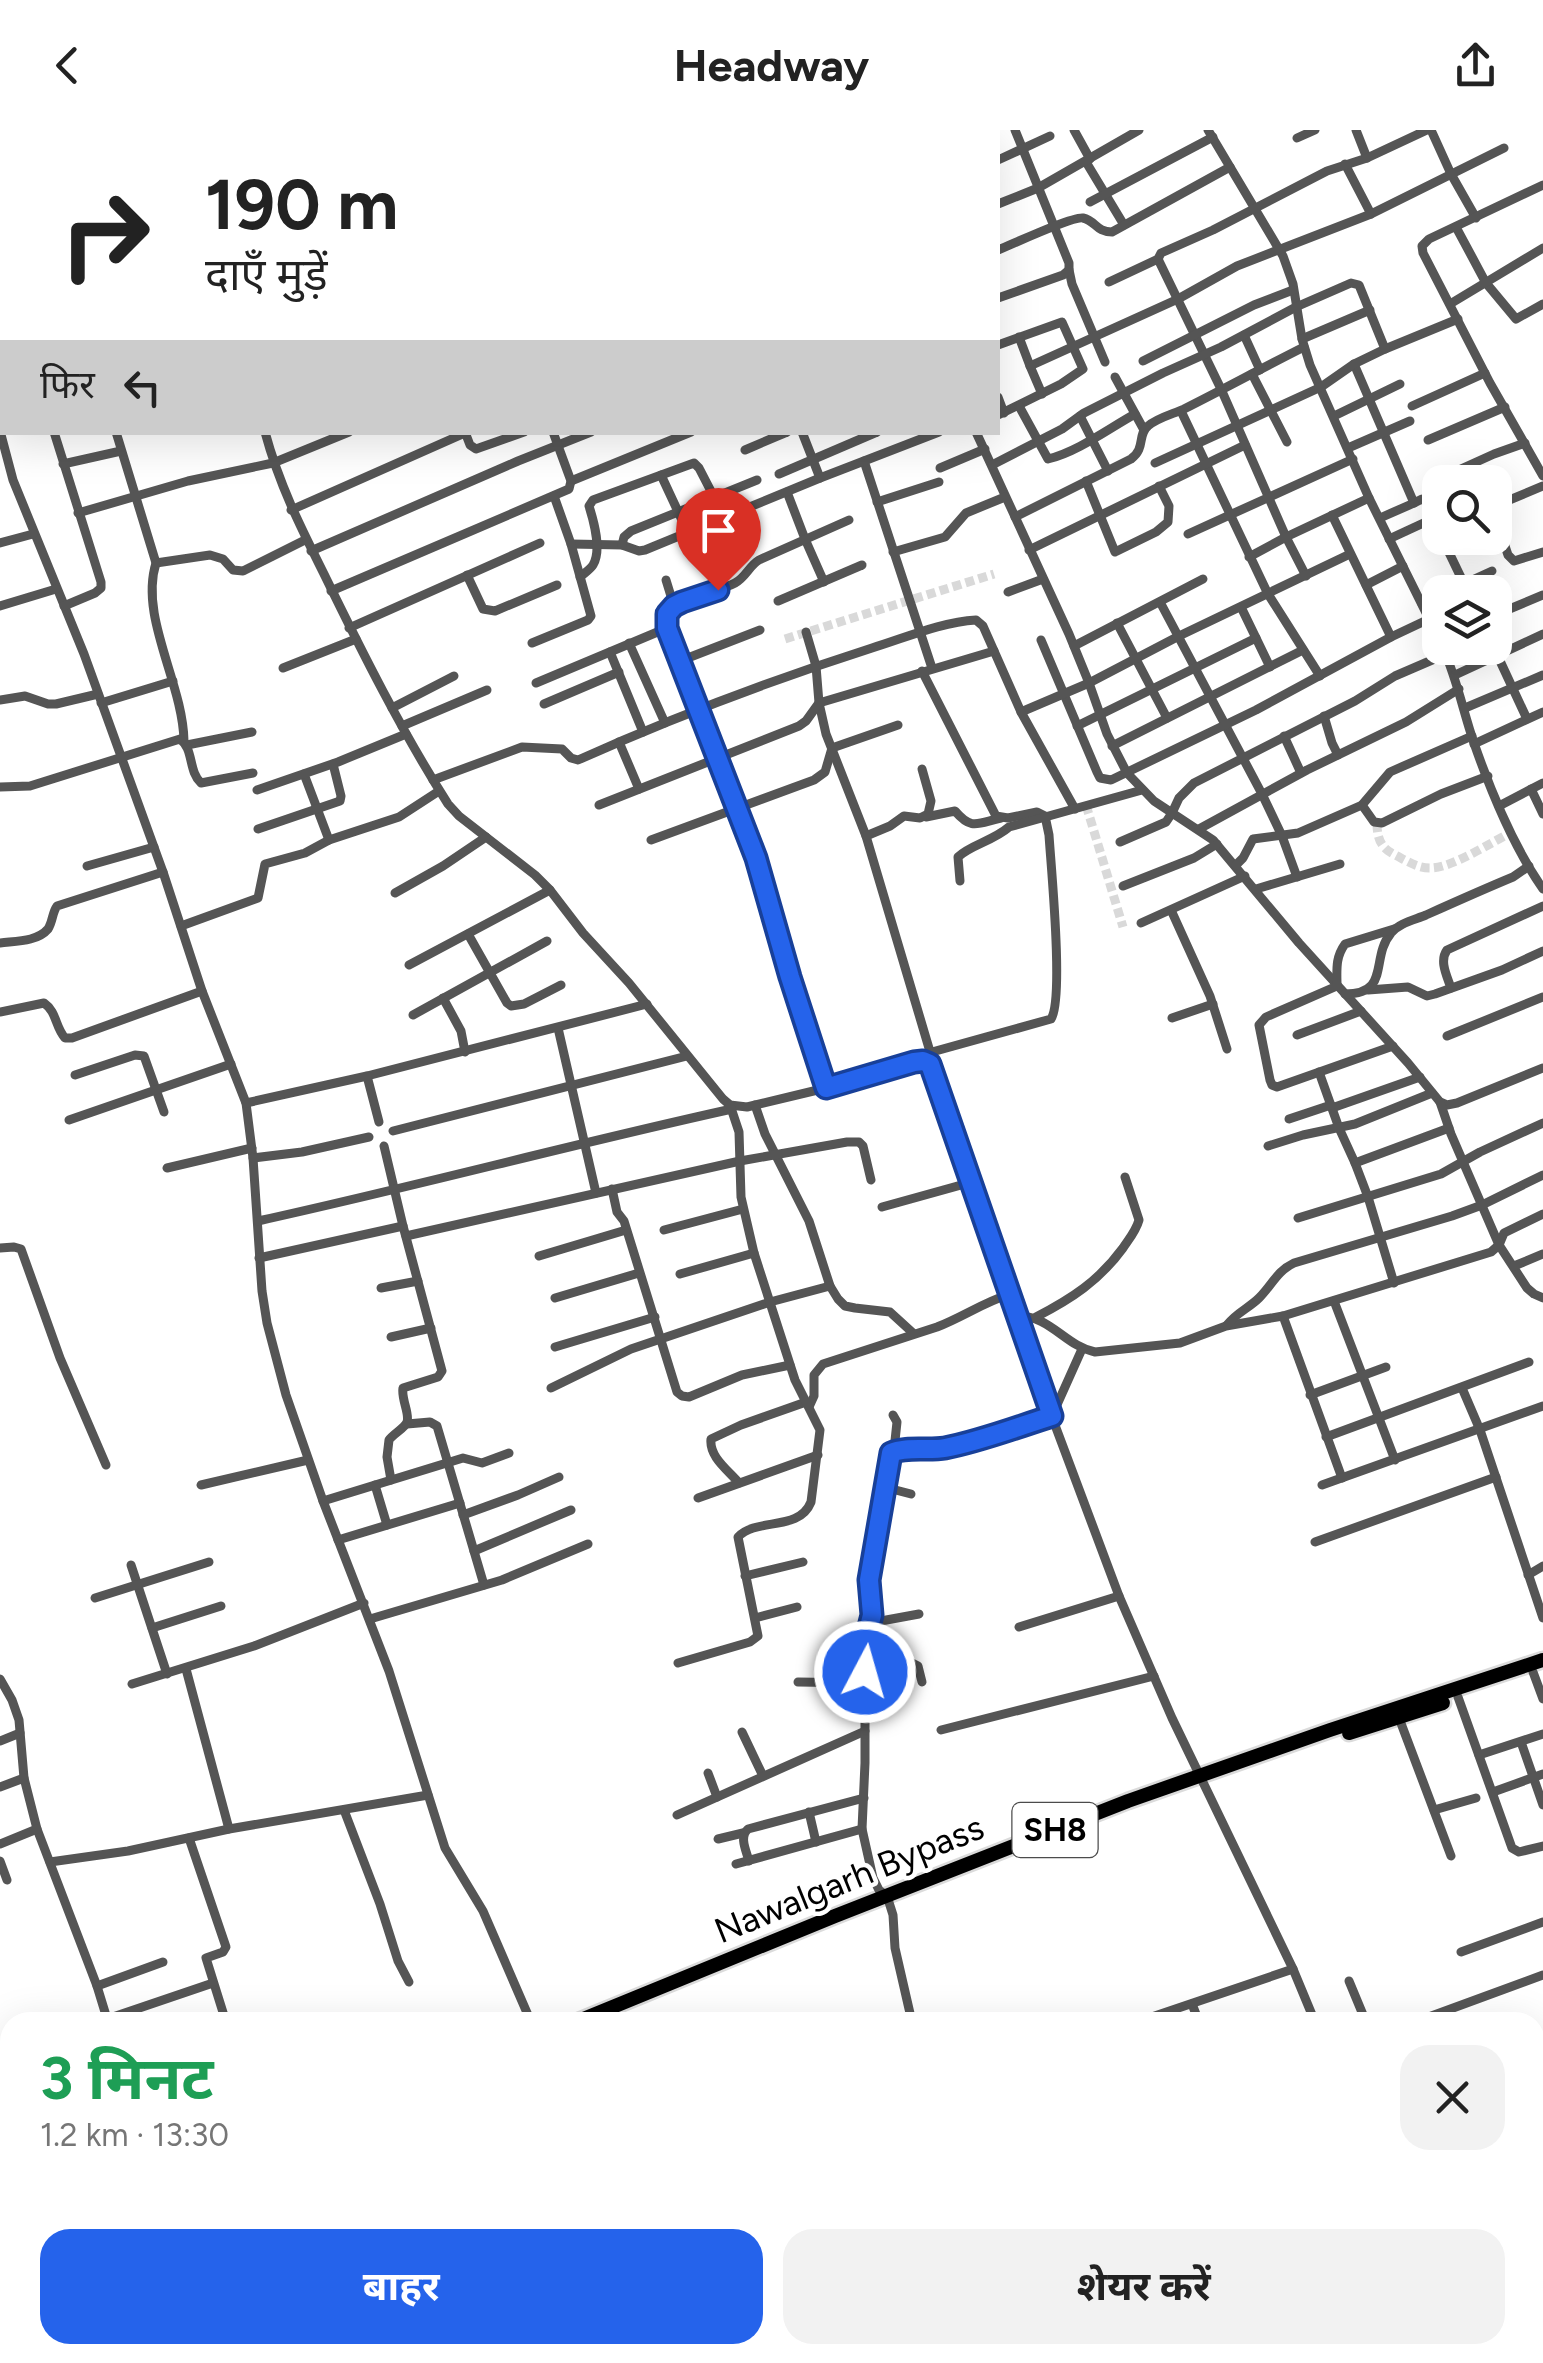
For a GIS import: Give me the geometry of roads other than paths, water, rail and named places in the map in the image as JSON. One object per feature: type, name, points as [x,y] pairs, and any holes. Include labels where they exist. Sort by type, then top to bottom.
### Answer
[{"type":"main road","name":"Nawalgarh Bypass","points":[[622,2012],[1128,1801],[1399,1718],[1540,1667]]},
{"type":"main road","name":"Nawalgarh Bypass","points":[[1202,1780],[1330,1730],[1540,1667]]},
{"type":"main road","name":"Nawalgarh Bypass","points":[[602,2012],[888,1900]]},
{"type":"street","points":[[1000,295],[1062,276],[1070,263],[1015,130]]},
{"type":"street","points":[[1074,130],[1124,225]]},
{"type":"street","points":[[1000,203],[1038,188],[1139,130]]},
{"type":"street","points":[[1296,138],[1315,130]]},
{"type":"street","points":[[1356,130],[1367,158]]},
{"type":"street","points":[[1109,282],[1345,164],[1429,130],[1476,218]]},
{"type":"street","points":[[1090,202],[1210,134],[1279,248],[1294,290],[1303,343],[1369,498],[1422,604]]},
{"type":"street","points":[[1000,159],[1050,136]]},
{"type":"street","points":[[1030,366],[1178,299],[1237,266],[1371,214],[1504,148]]},
{"type":"street","points":[[1345,164],[1371,214]]},
{"type":"street","points":[[1000,249],[1080,218],[1106,233],[1230,167]]},
{"type":"street","points":[[1543,184],[1429,239],[1422,246],[1422,253],[1485,373],[1543,476]]},
{"type":"street","points":[[1456,227],[1486,282],[1516,320],[1543,304]]},
{"type":"street","points":[[1450,304],[1543,248]]},
{"type":"street","points":[[1158,259],[1306,576]]},
{"type":"street","points":[[1068,270],[1105,362]]},
{"type":"street","points":[[992,465],[1080,416],[1351,283],[1357,282],[1385,349]]},
{"type":"street","points":[[1143,361],[1254,305],[1294,290]]},
{"type":"street","points":[[1015,517],[1138,454],[1144,430],[1150,424],[1370,310]]},
{"type":"street","points":[[1155,462],[1321,387],[1385,349],[1458,319]]},
{"type":"street","points":[[1000,345],[1062,322],[1082,369],[1001,414]]},
{"type":"street","points":[[1244,335],[1271,411],[1287,442]]},
{"type":"street","points":[[1019,337],[1042,394]]},
{"type":"street","points":[[1354,364],[1414,502]]},
{"type":"street","points":[[1412,406],[1485,373]]},
{"type":"street","points":[[1115,377],[1144,430]]},
{"type":"street","points":[[1334,416],[1400,384]]},
{"type":"street","points":[[1019,406],[1045,456],[1052,458],[1135,414]]},
{"type":"street","points":[[1428,440],[1505,408]]},
{"type":"street","points":[[1181,410],[1268,594],[1320,676]]},
{"type":"street","points":[[1080,416],[1108,471]]},
{"type":"street","points":[[1348,448],[1410,421]]},
{"type":"street","points":[[55,435],[101,588],[64,606]]},
{"type":"street","points":[[117,435],[156,562],[152,606],[195,777],[201,783],[254,773]]},
{"type":"street","points":[[266,435],[273,463],[305,540],[439,791],[459,816],[550,890],[731,1107],[739,1132],[743,1209],[795,1380],[820,1430],[818,1456],[807,1510],[793,1519],[746,1530],[738,1537],[758,1632],[755,1639],[678,1663]]},
{"type":"street","points":[[78,513],[220,473],[273,463],[342,435]]},
{"type":"street","points":[[291,510],[460,435]]},
{"type":"street","points":[[466,435],[476,449],[516,435]]},
{"type":"street","points":[[331,591],[569,488],[571,481],[554,435]]},
{"type":"street","points":[[311,551],[583,435]]},
{"type":"street","points":[[571,481],[684,435]]},
{"type":"street","points":[[745,450],[780,435]]},
{"type":"street","points":[[803,435],[820,478]]},
{"type":"street","points":[[780,474],[870,435]]},
{"type":"street","points":[[571,544],[639,550],[654,546],[931,435]]},
{"type":"street","points":[[978,435],[1127,773],[1142,790],[1217,844],[1273,913],[1420,1077],[1436,1098],[1499,1245],[1527,1288],[1543,1298]]},
{"type":"street","points":[[2,442],[33,534],[100,698],[202,991],[246,1103],[267,1323],[308,1460],[405,1718],[445,1848],[483,1911],[527,2012]]},
{"type":"street","points":[[1469,465],[1525,443]]},
{"type":"street","points":[[1029,550],[1246,446]]},
{"type":"street","points":[[940,468],[985,449]]},
{"type":"street","points":[[63,464],[122,450]]},
{"type":"street","points":[[1188,534],[1353,459]]},
{"type":"street","points":[[864,461],[920,633],[927,670],[996,816],[1001,818]]},
{"type":"street","points":[[580,577],[592,565],[596,544],[590,503],[690,464],[697,464],[714,497]]},
{"type":"street","points":[[661,475],[688,533]]},
{"type":"street","points":[[622,546],[627,534],[757,480]]},
{"type":"street","points":[[1086,481],[1115,552],[1168,522],[1168,506],[1160,486]]},
{"type":"street","points":[[877,502],[939,482]]},
{"type":"street","points":[[1512,499],[1543,486]]},
{"type":"street","points":[[787,492],[824,582]]},
{"type":"street","points":[[532,643],[591,616],[554,496]]},
{"type":"street","points":[[894,552],[945,537],[966,513],[1005,496]]},
{"type":"street","points":[[1249,557],[1369,498]]},
{"type":"street","points":[[1380,518],[1422,500]]},
{"type":"street","points":[[1332,515],[1391,637]]},
{"type":"street","points":[[826,1088],[760,872],[667,628],[667,614],[674,606],[739,581],[758,560],[849,520]]},
{"type":"street","points":[[1389,540],[1422,522]]},
{"type":"street","points":[[646,525],[654,546]]},
{"type":"street","points":[[0,543],[33,534]]},
{"type":"street","points":[[156,562],[210,555],[223,559],[233,570],[243,571],[305,540]]},
{"type":"street","points":[[350,628],[540,543]]},
{"type":"street","points":[[1508,555],[1514,562],[1543,552]]},
{"type":"street","points":[[1021,712],[1090,683],[1350,554]]},
{"type":"street","points":[[705,560],[718,590]]},
{"type":"street","points":[[778,601],[862,565]]},
{"type":"street","points":[[1366,585],[1403,566]]},
{"type":"street","points":[[1485,575],[1492,570]]},
{"type":"street","points":[[467,575],[488,612],[557,585]]},
{"type":"street","points":[[1008,592],[1043,579]]},
{"type":"street","points":[[666,580],[674,606]]},
{"type":"street","points":[[1074,646],[1203,580]]},
{"type":"street","points":[[0,606],[56,589]]},
{"type":"street","points":[[1512,609],[1543,595]]},
{"type":"street","points":[[1160,602],[1262,794],[1297,876]]},
{"type":"street","points":[[1241,607],[1270,667]]},
{"type":"street","points":[[432,780],[522,747],[558,748],[574,760],[816,666],[976,620],[983,626],[1021,712],[1075,808]]},
{"type":"street","points":[[1041,640],[1100,778],[1111,780],[1422,623]]},
{"type":"street","points":[[1118,624],[1168,718]]},
{"type":"street","points":[[536,683],[667,628]]},
{"type":"street","points":[[680,661],[760,630]]},
{"type":"street","points":[[806,632],[816,666],[826,734],[866,836],[932,1052],[930,1064],[1052,1416],[1119,1596],[1311,2012]]},
{"type":"street","points":[[1512,645],[1543,634]]},
{"type":"street","points":[[1077,726],[1256,638]]},
{"type":"street","points":[[284,668],[356,640]]},
{"type":"street","points":[[630,643],[665,724]]},
{"type":"street","points":[[1112,746],[1304,650]]},
{"type":"street","points":[[598,806],[800,726],[819,703],[994,651]]},
{"type":"street","points":[[610,652],[643,732]]},
{"type":"street","points":[[1120,842],[1166,822],[1185,790],[1355,701],[1422,658]]},
{"type":"street","points":[[1451,665],[1473,740],[1499,806],[1543,889]]},
{"type":"street","points":[[1455,675],[1472,665]]},
{"type":"street","points":[[1502,665],[1528,720]]},
{"type":"street","points":[[544,704],[618,672]]},
{"type":"street","points":[[1465,708],[1543,674]]},
{"type":"street","points":[[392,708],[454,676]]},
{"type":"street","points":[[0,700],[24,696],[56,704],[172,681]]},
{"type":"street","points":[[257,790],[333,764],[486,690]]},
{"type":"street","points":[[1198,829],[1460,690]]},
{"type":"street","points":[[1236,865],[1253,840],[1318,826],[1362,805],[1390,772],[1543,712]]},
{"type":"street","points":[[1324,716],[1338,755]]},
{"type":"street","points":[[832,748],[898,725]]},
{"type":"street","points":[[0,787],[30,786],[175,739],[185,742],[252,732]]},
{"type":"street","points":[[1284,736],[1302,774]]},
{"type":"street","points":[[619,742],[639,789]]},
{"type":"street","points":[[651,840],[821,776],[832,748]]},
{"type":"street","points":[[258,829],[338,803],[341,798],[333,764]]},
{"type":"street","points":[[922,770],[931,800],[925,817]]},
{"type":"street","points":[[304,774],[329,840]]},
{"type":"street","points":[[1362,805],[1374,822],[1382,823],[1488,776]]},
{"type":"street","points":[[1499,806],[1543,782]]},
{"type":"street","points":[[1531,789],[1543,814]]},
{"type":"street","points":[[960,881],[958,858],[964,852],[1017,824],[1142,790]]},
{"type":"street","points":[[181,926],[258,898],[265,864],[399,817],[439,791]]},
{"type":"street","points":[[866,836],[904,816],[955,812],[970,825],[1037,812],[1045,816]]},
{"type":"street","points":[[932,1052],[1046,1022],[1054,1016],[1055,937],[1045,816]]},
{"type":"street","points":[[395,893],[486,836]]},
{"type":"street","points":[[1124,886],[1194,858],[1217,844]]},
{"type":"street","points":[[87,866],[154,847]]},
{"type":"street","points":[[1256,889],[1340,864]]},
{"type":"street","points":[[1341,990],[1336,962],[1344,944],[1394,929],[1530,866]]},
{"type":"street","points":[[0,943],[38,936],[48,928],[57,906],[163,872]]},
{"type":"street","points":[[1142,924],[1246,876]]},
{"type":"street","points":[[409,965],[550,890]]},
{"type":"street","points":[[1451,988],[1443,964],[1446,950],[1543,906]]},
{"type":"street","points":[[1171,910],[1213,1004],[1227,1049]]},
{"type":"street","points":[[1393,1046],[1282,1086],[1272,1086],[1259,1025],[1266,1017],[1341,990],[1359,994],[1368,990],[1374,984],[1382,952],[1394,929]]},
{"type":"street","points":[[468,934],[507,1003],[515,1006],[561,986]]},
{"type":"street","points":[[413,1015],[546,941]]},
{"type":"street","points":[[1368,990],[1408,988],[1427,996],[1543,951]]},
{"type":"street","points":[[0,1012],[44,1003],[52,1008],[60,1033],[72,1038],[202,991]]},
{"type":"street","points":[[1448,1036],[1543,997]]},
{"type":"street","points":[[444,998],[461,1030],[466,1052]]},
{"type":"street","points":[[246,1103],[466,1052],[646,1004]]},
{"type":"street","points":[[1172,1018],[1213,1004]]},
{"type":"street","points":[[1297,1035],[1361,1011]]},
{"type":"street","points":[[558,1028],[596,1193]]},
{"type":"street","points":[[74,1075],[140,1054],[147,1060],[164,1112]]},
{"type":"street","points":[[393,1131],[688,1056]]},
{"type":"street","points":[[258,1222],[731,1107],[826,1088],[914,1062],[930,1064]]},
{"type":"street","points":[[68,1120],[231,1064]]},
{"type":"street","points":[[1268,1146],[1436,1098],[1447,1105],[1457,1103],[1543,1068]]},
{"type":"street","points":[[1320,1072],[1368,1197],[1394,1284]]},
{"type":"street","points":[[368,1076],[379,1122]]},
{"type":"street","points":[[1289,1119],[1420,1077]]},
{"type":"street","points":[[755,1105],[764,1134],[809,1221],[838,1300],[845,1306],[890,1312],[913,1334]]},
{"type":"street","points":[[379,1122],[390,1124],[393,1131],[391,1142],[384,1146],[376,1145],[370,1136],[372,1126],[379,1122]]},
{"type":"street","points":[[1298,1218],[1442,1174],[1543,1123]]},
{"type":"street","points":[[1355,1162],[1449,1128]]},
{"type":"street","points":[[167,1168],[253,1153],[302,1152],[370,1136]]},
{"type":"street","points":[[259,1258],[855,1141],[863,1146],[871,1180]]},
{"type":"street","points":[[384,1146],[442,1371],[438,1377],[403,1388],[407,1424]]},
{"type":"street","points":[[1226,1326],[1260,1298],[1283,1268],[1294,1262],[1482,1204],[1543,1175]]},
{"type":"street","points":[[1036,1318],[1092,1284],[1133,1234],[1139,1220],[1125,1177]]},
{"type":"street","points":[[882,1207],[972,1182]]},
{"type":"street","points":[[612,1189],[677,1392],[682,1396],[699,1394],[742,1375],[790,1365]]},
{"type":"street","points":[[664,1230],[743,1209]]},
{"type":"street","points":[[1017,1316],[1047,1323],[1082,1349],[1095,1352],[1180,1343],[1226,1326],[1283,1316],[1394,1284],[1491,1252],[1504,1233],[1543,1214]]},
{"type":"street","points":[[539,1256],[626,1230]]},
{"type":"street","points":[[0,1248],[21,1249],[60,1358],[106,1465]]},
{"type":"street","points":[[680,1274],[754,1253]]},
{"type":"street","points":[[1514,1266],[1543,1254]]},
{"type":"street","points":[[555,1298],[638,1273]]},
{"type":"street","points":[[382,1288],[418,1281]]},
{"type":"street","points":[[551,1388],[631,1349],[830,1286]]},
{"type":"street","points":[[740,1483],[713,1454],[711,1439],[741,1425],[808,1405],[814,1396],[814,1375],[819,1366],[945,1324],[979,1305],[1010,1294]]},
{"type":"street","points":[[1334,1300],[1395,1460]]},
{"type":"street","points":[[1283,1316],[1342,1478]]},
{"type":"street","points":[[555,1347],[655,1318]]},
{"type":"street","points":[[390,1337],[431,1328]]},
{"type":"street","points":[[894,1450],[942,1448],[1052,1416],[1082,1349]]},
{"type":"street","points":[[1326,1437],[1530,1362]]},
{"type":"street","points":[[1310,1395],[1386,1367]]},
{"type":"street","points":[[1462,1388],[1480,1430],[1543,1618]]},
{"type":"street","points":[[1322,1485],[1543,1406]]},
{"type":"street","points":[[893,1415],[897,1422],[894,1450],[889,1457],[869,1580],[872,1605],[866,1639],[862,1829],[873,1878],[888,1900],[910,2012]]},
{"type":"street","points":[[391,1480],[387,1457],[392,1434],[407,1424],[434,1423],[440,1432],[484,1586]]},
{"type":"street","points":[[323,1502],[447,1462],[468,1458],[482,1463],[509,1453]]},
{"type":"street","points":[[698,1498],[818,1456]]},
{"type":"street","points":[[200,1485],[308,1460]]},
{"type":"street","points":[[463,1515],[559,1476]]},
{"type":"street","points":[[1314,1542],[1496,1477]]},
{"type":"street","points":[[375,1485],[387,1525]]},
{"type":"street","points":[[884,1486],[910,1494]]},
{"type":"street","points":[[338,1540],[460,1503]]},
{"type":"street","points":[[474,1551],[571,1510]]},
{"type":"street","points":[[370,1619],[484,1586],[588,1544]]},
{"type":"street","points":[[96,1598],[209,1562]]},
{"type":"street","points":[[745,1576],[803,1562]]},
{"type":"street","points":[[131,1565],[166,1674]]},
{"type":"street","points":[[1528,1576],[1543,1566]]},
{"type":"street","points":[[1019,1627],[1119,1596]]},
{"type":"street","points":[[132,1684],[254,1646],[364,1603]]},
{"type":"street","points":[[152,1628],[221,1606]]},
{"type":"street","points":[[754,1618],[797,1606]]},
{"type":"street","points":[[870,1623],[919,1614]]},
{"type":"street","points":[[798,1682],[865,1678],[912,1663],[918,1666],[922,1682]]},
{"type":"street","points":[[1540,1667],[1543,1699]]},
{"type":"street","points":[[186,1669],[229,1830]]},
{"type":"street","points":[[941,1730],[1154,1676]]},
{"type":"street","points":[[0,1679],[16,1709],[24,1778],[37,1829],[105,2012]]},
{"type":"street","points":[[1458,1697],[1508,1839],[1515,1851],[1543,1846]]},
{"type":"street","points":[[1399,1718],[1451,1856]]},
{"type":"street","points":[[678,1814],[864,1731]]},
{"type":"street","points":[[742,1732],[762,1776]]},
{"type":"street","points":[[0,1741],[20,1733]]},
{"type":"street","points":[[1479,1755],[1543,1734]]},
{"type":"street","points":[[1521,1742],[1538,1776],[1543,1805]]},
{"type":"street","points":[[708,1774],[716,1797]]},
{"type":"street","points":[[1492,1792],[1538,1776]]},
{"type":"street","points":[[0,1787],[24,1778]]},
{"type":"street","points":[[50,1862],[428,1795]]},
{"type":"street","points":[[718,1839],[864,1798]]},
{"type":"street","points":[[1434,1810],[1476,1798]]},
{"type":"street","points":[[344,1810],[398,1962],[409,1982]]},
{"type":"street","points":[[809,1812],[816,1842]]},
{"type":"street","points":[[0,1844],[37,1829]]},
{"type":"street","points":[[736,1864],[862,1829]]},
{"type":"street","points":[[744,1833],[748,1861]]},
{"type":"street","points":[[189,1838],[226,1947],[206,1958],[223,2012]]},
{"type":"street","points":[[0,1861],[7,1880]]},
{"type":"street","points":[[1461,1952],[1543,1922]]},
{"type":"street","points":[[97,1986],[163,1962]]},
{"type":"street","points":[[1168,2012],[1292,1969]]},
{"type":"street","points":[[1442,2012],[1543,1975]]},
{"type":"street","points":[[1349,1981],[1362,2012]]},
{"type":"street","points":[[132,2012],[214,1982]]},
{"type":"street","points":[[1192,2004],[1195,2012]]},
{"type":"tunnel","points":[[785,639],[994,574]]},
{"type":"tunnel","points":[[1086,805],[1123,927]]},
{"type":"tunnel","points":[[1377,823],[1379,838],[1386,849],[1427,868],[1451,863],[1512,832]]}]
